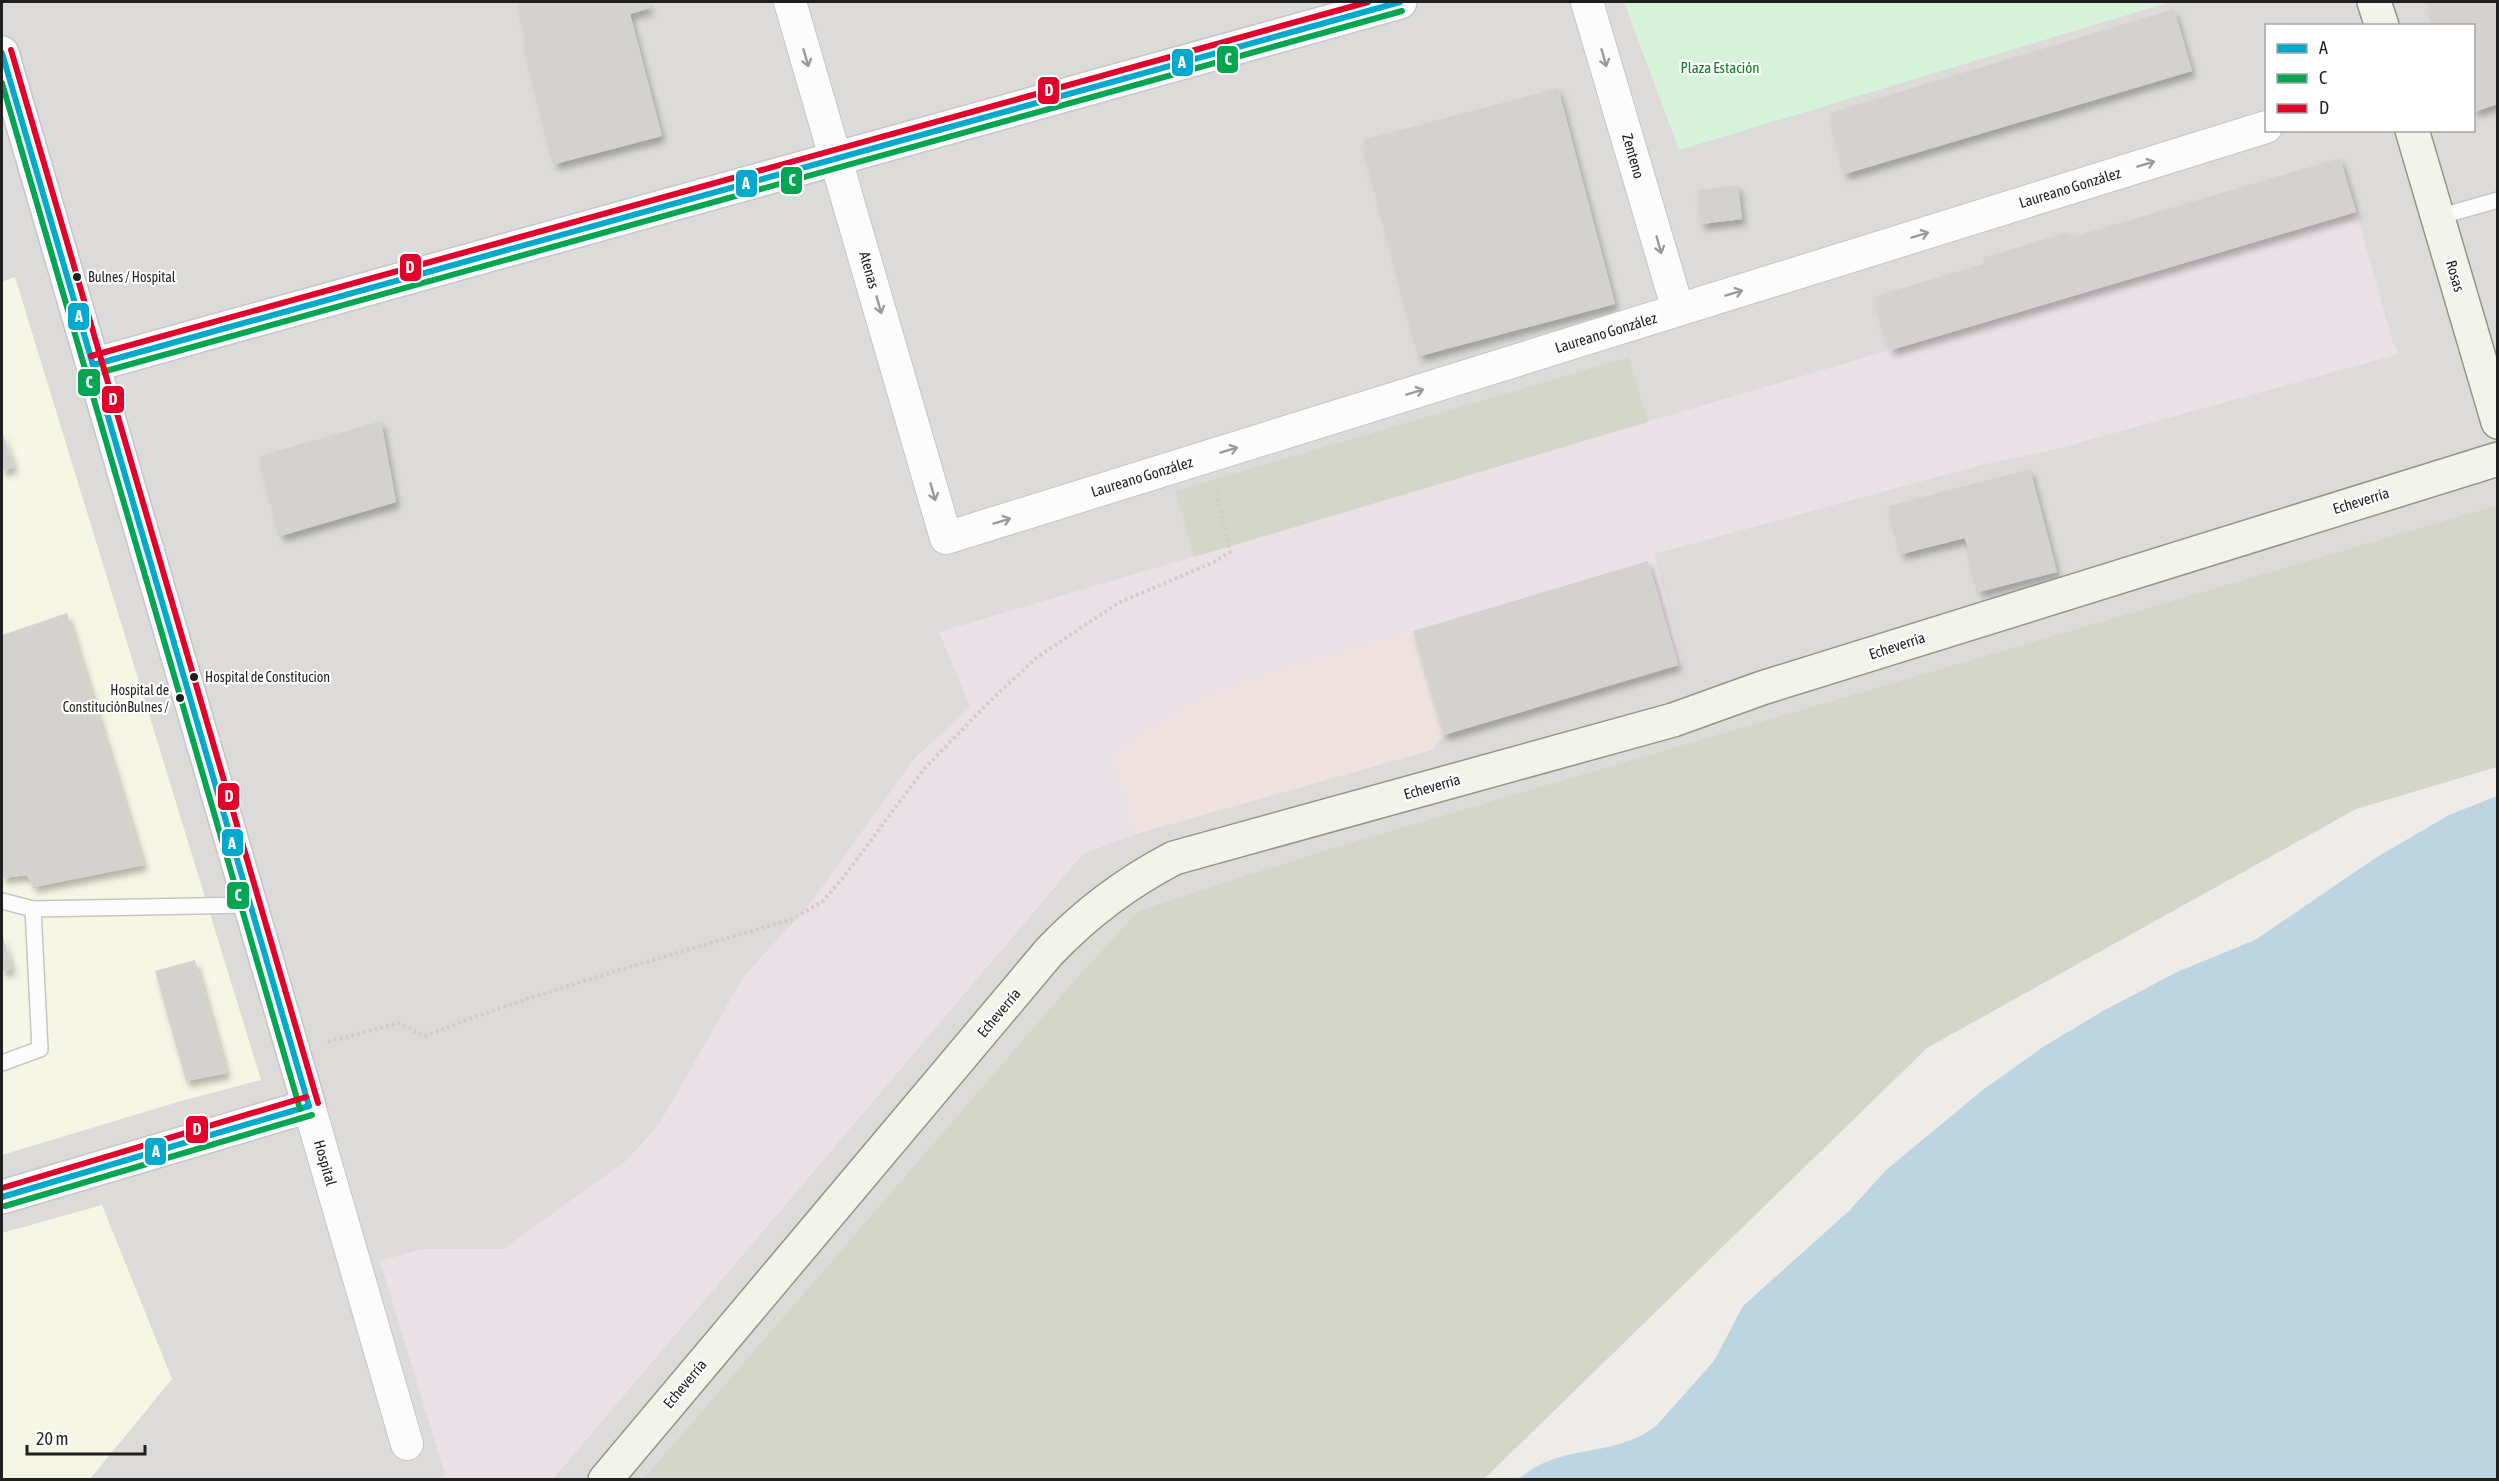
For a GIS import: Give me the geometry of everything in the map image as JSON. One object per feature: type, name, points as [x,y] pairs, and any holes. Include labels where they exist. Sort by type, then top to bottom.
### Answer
[{"type":"main road","points":[[2374,2],[2381,24]]},
{"type":"main road","name":"Rosas","points":[[2413,132],[2498,422]]},
{"type":"main road","name":"Echeverría","points":[[605,1479],[1049,952],[1101,903],[1137,877],[1174,858],[1673,720],[1796,678],[2498,459]]},
{"type":"street","name":"Atenas","points":[[790,2],[946,538]]},
{"type":"street","points":[[93,365],[1400,2]]},
{"type":"street","name":"Zenteno","points":[[1587,2],[1678,310]]},
{"type":"street","name":"Hospital","points":[[2,53],[407,1444]]},
{"type":"street","name":"Laureano González","points":[[946,538],[2265,127]]},
{"type":"street","points":[[2,1197],[309,1107]]},
{"type":"lane","points":[[2438,218],[2498,200]]},
{"type":"lane","points":[[2,901],[33,909],[250,905]]},
{"type":"lane","points":[[2,1063],[40,1049],[33,909]]},
{"type":"path","points":[[292,1052],[398,1023],[425,1036],[485,1012],[548,992],[792,920],[822,902],[843,878],[924,769],[988,703],[1036,658],[1118,603],[1214,562],[1230,552],[1208,457]]},
{"type":"shaded area","points":[[2,2],[2497,2],[2497,505],[1318,852],[1138,911],[1072,983],[643,1479],[2,1480]]},
{"type":"shaded area","points":[[2356,212],[2393,343],[2399,354],[2056,449],[1981,465],[1654,554],[1684,665],[1444,735],[1413,631],[1249,679],[1193,702],[1135,738],[1112,757],[1136,834],[1083,854],[553,1479],[441,1479],[445,1474],[380,1261],[422,1249],[503,1249],[627,1160],[658,1126],[744,976],[810,904],[914,759],[970,707],[939,632],[1890,350],[1875,296],[1983,264],[1982,258],[2068,232],[2070,238],[2190,261]]},
{"type":"shaded area","points":[[15,277],[261,1080],[181,1101],[2,1155],[2,282]]},
{"type":"shaded area","points":[[1629,357],[1648,422],[1194,557],[1175,491]]},
{"type":"shaded area","points":[[2497,505],[2497,767],[2356,809],[1927,1048],[1484,1479],[643,1479],[1072,983],[1138,911],[1318,852]]},
{"type":"shaded area","points":[[1413,631],[1444,735],[1432,750],[1136,834],[1112,757],[1135,738],[1193,702],[1249,679]]},
{"type":"shaded area","points":[[102,1205],[172,1379],[90,1479],[2,1479],[2,1233]]},
{"type":"green space","name":"Plaza Estación","points":[[1624,2],[2170,2],[1679,150]]},
{"type":"water","points":[[2497,796],[2497,1479],[1518,1479],[1546,1462],[1629,1441],[1656,1426],[1714,1361],[1743,1306],[1849,1211],[1886,1170],[1984,1089],[2043,1047],[2103,1011],[2177,972],[2255,940],[2377,857],[2449,815]]},
{"type":"building","points":[[518,2],[648,2],[650,8],[630,14],[662,136],[555,164],[524,42],[528,41]]},
{"type":"building","points":[[2427,2],[2498,2],[2498,104],[2475,112],[2475,24],[2431,24],[2433,23]]},
{"type":"building","points":[[2174,9],[2192,71],[1845,174],[1830,113]]},
{"type":"building","points":[[1558,88],[1615,304],[1420,356],[1363,140]]},
{"type":"building","points":[[2340,158],[2356,212],[1891,350],[1875,296],[1983,264],[1982,258],[2068,232],[2070,238]]},
{"type":"building","points":[[1738,185],[1742,219],[1702,224],[1698,190]]},
{"type":"building","points":[[381,421],[396,502],[281,536],[260,456]]},
{"type":"building","points":[[2,431],[14,467],[2,471]]},
{"type":"building","points":[[2030,469],[2057,572],[1979,592],[1965,538],[1902,554],[1889,506]]},
{"type":"building","points":[[1648,561],[1678,665],[1444,735],[1413,631]]},
{"type":"building","points":[[67,613],[144,865],[34,887],[27,875],[2,878],[2,635]]},
{"type":"building","points":[[2,933],[12,969],[2,972]]},
{"type":"building","points":[[195,960],[227,1073],[186,1081],[155,971]]},
{"type":"transit line","name":"D","points":[[91,356],[1368,2]]},
{"type":"transit line","name":"A","points":[[93,365],[1400,2]]},
{"type":"transit line","name":"C","points":[[95,374],[1402,11]]},
{"type":"transit line","name":"D","points":[[11,50],[318,1103]]},
{"type":"transit line","name":"A","points":[[2,53],[309,1106]]},
{"type":"transit line","name":"C","points":[[2,83],[300,1109]]},
{"type":"transit line","name":"D","points":[[2,1188],[306,1097]]},
{"type":"transit line","name":"A","points":[[2,1197],[309,1106]]},
{"type":"transit line","name":"C","points":[[5,1206],[312,1115]]},
{"type":"place","name":"Bulnes / Hospital","points":[[77,277]]},
{"type":"place","name":"Hospital de Constitucion","points":[[194,677]]},
{"type":"place","name":"Hospital de ConstituciónBulnes /","points":[[180,698]]}]
